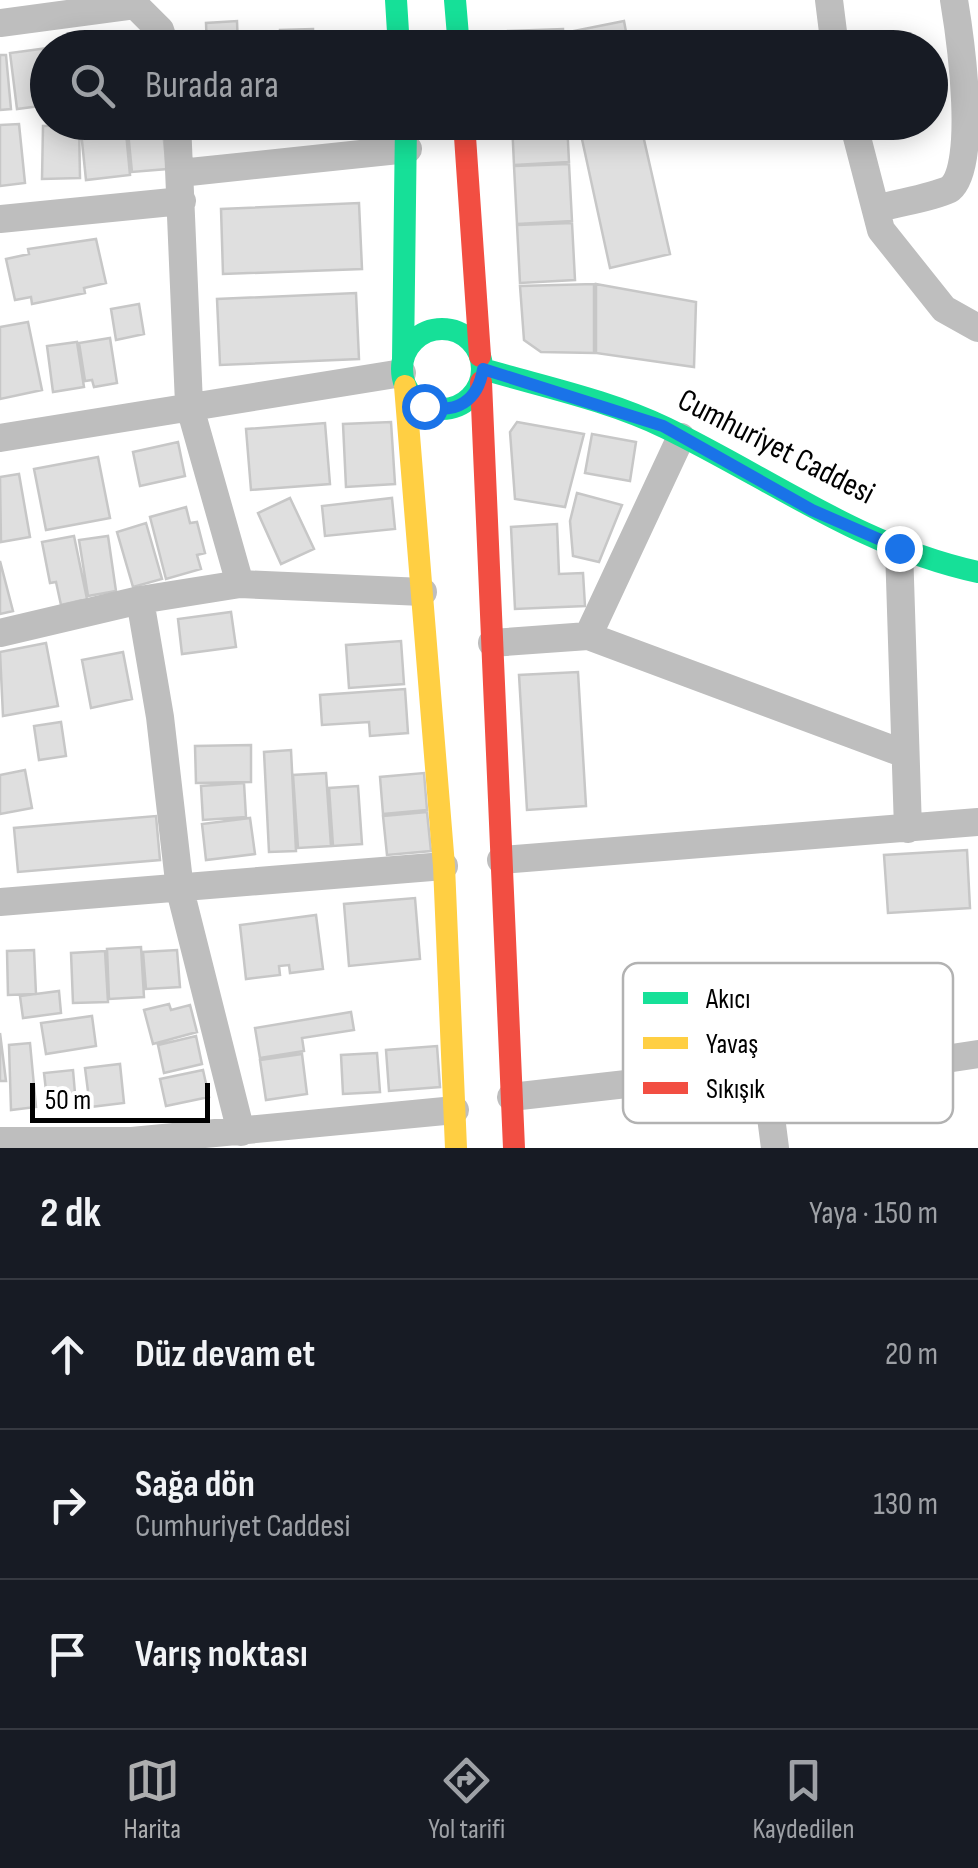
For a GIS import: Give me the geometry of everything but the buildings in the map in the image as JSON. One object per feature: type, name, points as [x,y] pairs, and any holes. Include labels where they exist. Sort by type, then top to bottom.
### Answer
[{"type":"street","points":[[396,0],[398,30]]},
{"type":"street","points":[[455,0],[458,30]]},
{"type":"street","points":[[828,0],[832,30]]},
{"type":"street","points":[[876,209],[954,188],[972,167],[977,128],[954,0]]},
{"type":"street","points":[[0,24],[134,2],[160,30]]},
{"type":"street","points":[[178,140],[190,404],[240,584]]},
{"type":"street","points":[[0,219],[181,187],[389,140]]},
{"type":"street","points":[[407,140],[404,373],[444,866],[456,1148]]},
{"type":"street","points":[[465,140],[481,369],[514,1148]]},
{"type":"street","points":[[858,140],[881,230],[944,309],[978,328]]},
{"type":"street","points":[[435,329],[468,338],[481,369],[464,404],[437,410],[413,398],[404,373],[415,340],[435,329]]},
{"type":"street","name":"Cumhuriyet Caddesi","points":[[481,369],[663,426],[812,510],[944,567],[978,572]]},
{"type":"street","points":[[0,438],[190,404],[404,373]]},
{"type":"street","points":[[588,636],[681,437]]},
{"type":"street","points":[[899,548],[908,829]]},
{"type":"street","points":[[0,633],[140,600],[240,584],[424,592]]},
{"type":"street","points":[[140,600],[160,718],[180,890],[241,1132]]},
{"type":"street","points":[[492,643],[588,636],[906,754]]},
{"type":"street","points":[[501,860],[978,822]]},
{"type":"street","points":[[0,902],[444,866]]},
{"type":"street","points":[[953,1058],[978,1054]]},
{"type":"street","points":[[511,1097],[623,1084]]},
{"type":"street","points":[[0,1141],[168,1143],[241,1132],[307,1138],[454,1110]]},
{"type":"street","points":[[771,1123],[774,1148]]},
{"type":"traffic: fast","points":[[396,0],[398,30]]},
{"type":"traffic: fast","points":[[455,0],[458,30]]},
{"type":"traffic: fast","points":[[403,360],[406,140]]},
{"type":"traffic: fast","points":[[442,329],[457,332],[470,341],[479,354],[482,369],[479,384],[470,397],[457,406],[442,409],[427,406],[414,397],[405,384],[402,369],[405,354],[414,341],[427,332],[442,329]]},
{"type":"traffic: fast","points":[[483,369],[644,418],[856,529],[936,561],[978,572]]},
{"type":"traffic: slow","points":[[405,386],[444,866],[456,1148]]},
{"type":"traffic: jam","points":[[465,140],[480,356]]},
{"type":"traffic: jam","points":[[481,382],[514,1148]]},
{"type":"route","points":[[424,406],[437,410],[464,404],[474,395],[483,369],[663,426],[812,510],[899,548]]}]
